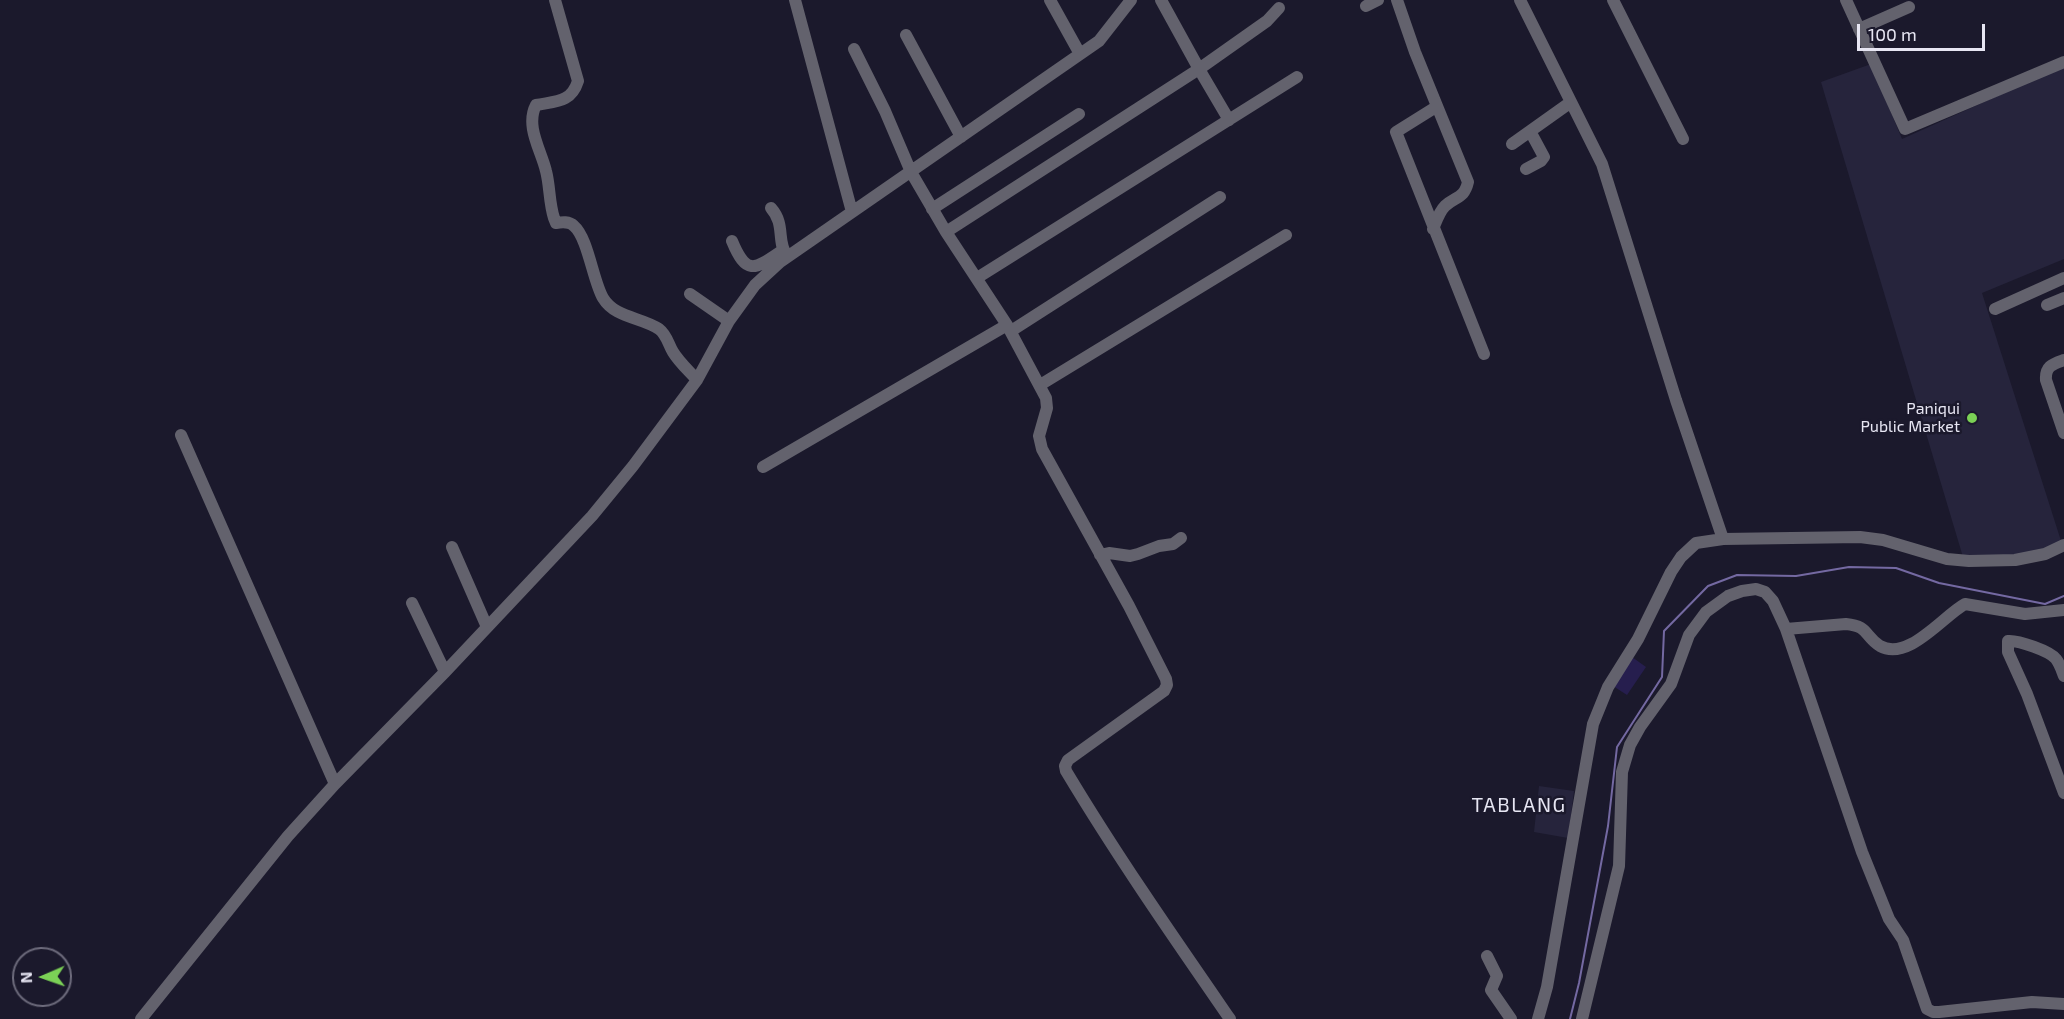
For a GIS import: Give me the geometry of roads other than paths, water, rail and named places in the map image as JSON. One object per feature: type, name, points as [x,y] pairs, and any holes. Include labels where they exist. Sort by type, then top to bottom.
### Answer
[{"type":"street","points":[[555,0],[578,81],[574,91],[567,98],[536,105],[532,113],[535,135],[546,170],[554,218],[556,223],[564,222],[575,227],[581,237],[603,298],[611,307],[627,317],[659,329],[666,336],[673,353],[697,380]]},
{"type":"street","points":[[795,0],[852,212]]},
{"type":"street","points":[[1050,0],[1080,54]]},
{"type":"street","points":[[732,241],[740,259],[751,266],[762,264],[785,253],[852,212],[1100,40],[1131,0]]},
{"type":"street","points":[[1161,0],[1229,120]]},
{"type":"street","points":[[1366,6],[1378,0]]},
{"type":"street","points":[[1397,0],[1436,106],[1468,182],[1466,191],[1443,207],[1433,229]]},
{"type":"street","points":[[1520,0],[1602,164],[1676,400],[1724,539]]},
{"type":"street","points":[[1613,0],[1683,139]]},
{"type":"street","points":[[1846,0],[1905,129],[2064,62]]},
{"type":"street","points":[[1859,28],[1909,7]]},
{"type":"street","points":[[946,232],[1199,69],[1267,21],[1280,8]]},
{"type":"street","points":[[906,35],[961,137]]},
{"type":"street","points":[[854,49],[885,111],[911,172],[946,232],[1009,328],[1041,386],[1047,408],[1039,443],[1050,467],[1129,606],[1166,679],[1167,685],[1164,691],[1068,760],[1065,766],[1066,771],[1159,916],[1230,1019]]},
{"type":"street","points":[[977,278],[1297,77]]},
{"type":"street","points":[[1512,144],[1571,102]]},
{"type":"street","points":[[1436,106],[1395,132],[1484,354]]},
{"type":"street","points":[[932,209],[1079,114]]},
{"type":"street","points":[[1526,169],[1544,157],[1530,131]]},
{"type":"street","points":[[763,467],[1009,328],[1220,197]]},
{"type":"street","points":[[771,208],[778,217],[782,234],[781,245],[785,253]]},
{"type":"street","points":[[1041,386],[1286,235]]},
{"type":"street","points":[[141,1019],[288,836],[592,516],[633,466],[697,380],[729,321],[755,285],[785,253]]},
{"type":"street","points":[[1995,309],[2064,278]]},
{"type":"street","points":[[690,294],[729,321]]},
{"type":"street","points":[[2047,305],[2064,298]]},
{"type":"street","points":[[2064,360],[2050,365],[2045,372],[2064,433]]},
{"type":"street","points":[[181,435],[335,784]]},
{"type":"street","points":[[1538,1019],[1547,987],[1593,724],[1608,687],[1638,639],[1671,572],[1681,557],[1696,543],[1724,539],[1860,537],[1899,544],[1947,559],[1969,561],[2015,560],[2045,554],[2064,545]]},
{"type":"street","points":[[1100,555],[1120,553],[1130,556],[1159,546],[1173,544],[1181,538]]},
{"type":"street","points":[[452,547],[488,627]]},
{"type":"street","points":[[1582,1019],[1619,866],[1622,772],[1630,745],[1671,684],[1689,635],[1706,612],[1728,596],[1756,589],[1765,592],[1773,601],[1786,630],[1862,852],[1889,919],[1904,940],[1931,1015],[2032,1002],[2064,1004]]},
{"type":"street","points":[[412,603],[445,672]]},
{"type":"street","points":[[1786,630],[1855,624],[1864,628],[1878,645],[1887,649],[1899,649],[1921,639],[1965,604],[2025,614],[2064,610]]},
{"type":"street","points":[[2064,676],[2056,658],[2051,654],[2017,641],[2008,641],[2008,652],[2027,694],[2064,793]]},
{"type":"street","points":[[1486,956],[1497,976],[1491,990],[1511,1019]]},
{"type":"waterway","points":[[1570,1019],[1579,983],[1608,826],[1617,747],[1662,677],[1664,631],[1708,586],[1737,575],[1796,576],[1849,567],[1896,568],[1939,583],[2045,604],[2064,596]]},
{"type":"place","name":"Paniqui Public Market","points":[[1972,418]]},
{"type":"district","name":"TABLANG","points":[[1519,805]]}]
